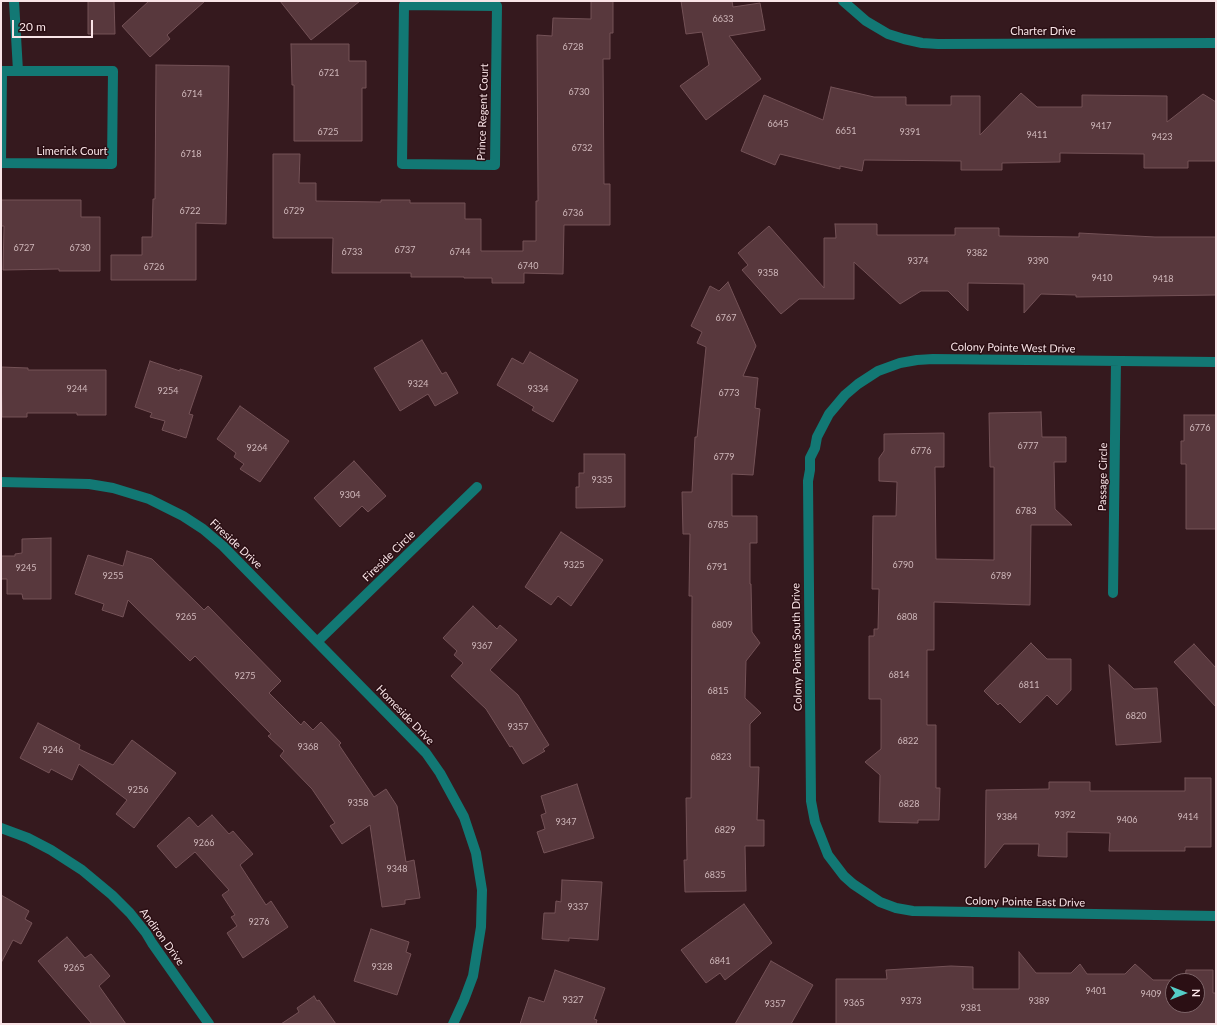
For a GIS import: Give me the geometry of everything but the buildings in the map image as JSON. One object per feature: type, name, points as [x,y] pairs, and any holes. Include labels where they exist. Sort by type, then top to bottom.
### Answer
[{"type":"street","points":[[14,1],[18,71]]},
{"type":"street","name":"Charter Drive","points":[[844,1],[866,21],[888,34],[904,40],[922,43],[1216,43]]},
{"type":"street","name":"Prince Regent Court","points":[[423,3],[497,6],[495,165],[402,164],[404,5],[423,3]]},
{"type":"street","name":"Limerick Court","points":[[18,71],[113,72],[112,164],[1,163],[2,72],[18,71]]},
{"type":"street","name":"Colony Pointe West Drive","points":[[829,414],[845,395],[858,384],[878,371],[900,363],[916,360],[1216,362]]},
{"type":"street","name":"Passage Circle","points":[[1114,593],[1116,361]]},
{"type":"street","name":"Colony Pointe South Drive","points":[[829,414],[817,437],[815,448],[810,458],[808,481],[811,801],[815,822],[828,855],[844,876]]},
{"type":"street","name":"Fireside Drive","points":[[1,482],[82,484],[107,487],[149,499],[183,516],[223,546],[317,642]]},
{"type":"street","name":"Fireside Circle","points":[[317,642],[478,487]]},
{"type":"street","name":"Homeside Drive","points":[[317,642],[418,744],[440,773],[464,817],[476,853],[480,877],[482,890],[481,927],[473,976],[453,1024]]},
{"type":"street","name":"Andiron Drive","points":[[1,828],[28,838],[56,853],[82,870],[112,895],[146,933],[209,1024]]},
{"type":"street","name":"Colony Pointe East Drive","points":[[844,876],[852,884],[880,902],[896,908],[912,911],[1216,916]]}]
